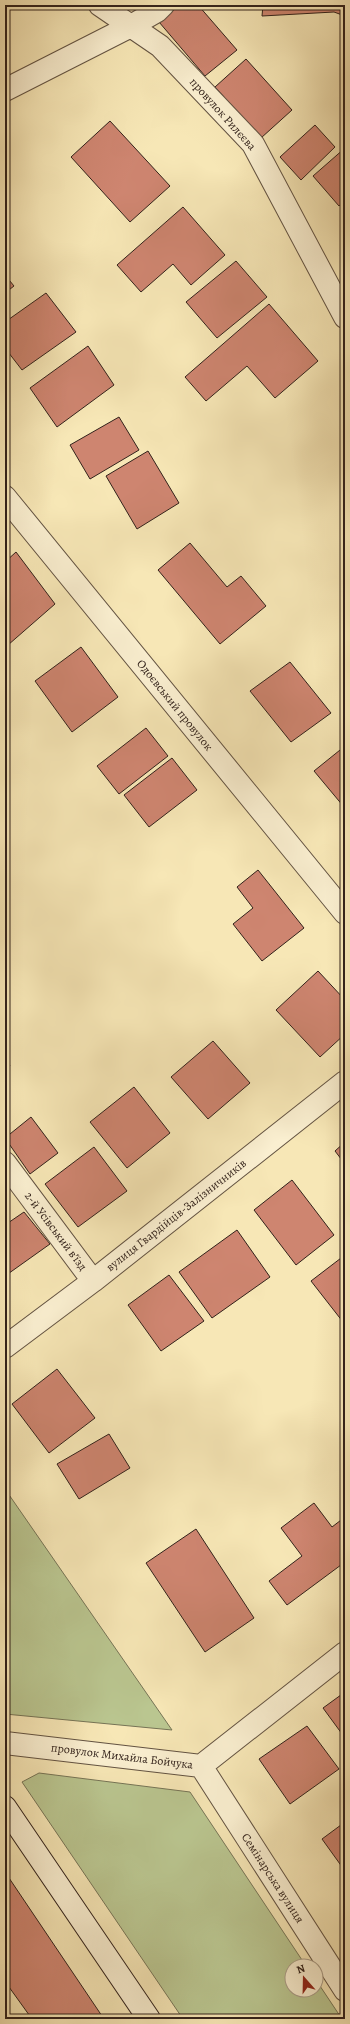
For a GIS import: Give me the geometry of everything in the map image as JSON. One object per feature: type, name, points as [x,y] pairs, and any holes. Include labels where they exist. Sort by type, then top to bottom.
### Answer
[{"type":"street","name":"провулок Рилєєва","points":[[100,5],[160,46],[253,144],[345,317]]},
{"type":"street","points":[[5,90],[132,26],[157,11],[162,5]]},
{"type":"street","name":"Одоєвський провулок","points":[[5,497],[345,913]]},
{"type":"street","name":"вулиця Гвардійців-Залізничників","points":[[5,1347],[93,1281],[345,1082]]},
{"type":"street","name":"2-й Усівський в’їзд","points":[[5,1163],[93,1281]]},
{"type":"street","name":"провулок Михайла Бойчука","points":[[5,1743],[201,1766],[345,1653]]},
{"type":"street","name":"Семінарська вулиця","points":[[201,1766],[345,1990]]},
{"type":"street","points":[[5,1807],[148,2019]]},
{"type":"green space","points":[[5,1489],[172,1730],[5,1714]]},
{"type":"green space","points":[[39,1773],[190,1792],[301,1958],[284,1958],[284,1998],[324,1998],[324,1992],[342,2019],[183,2019],[22,1782]]},
{"type":"building","points":[[179,5],[198,5],[237,50],[205,76],[159,22]]},
{"type":"building","points":[[263,5],[345,5],[345,16],[334,12],[262,16]]},
{"type":"building","points":[[246,59],[292,110],[261,138],[215,87]]},
{"type":"building","points":[[110,121],[170,186],[130,222],[71,157]]},
{"type":"building","points":[[315,125],[335,147],[301,180],[280,157]]},
{"type":"building","points":[[345,148],[345,201],[339,206],[313,176]]},
{"type":"building","points":[[183,207],[225,255],[191,285],[173,264],[141,292],[117,265]]},
{"type":"building","points":[[236,261],[267,297],[217,338],[186,302]]},
{"type":"building","points":[[5,275],[14,286],[5,293]]},
{"type":"building","points":[[46,293],[76,332],[22,370],[5,348],[5,322]]},
{"type":"building","points":[[269,304],[318,361],[275,398],[247,366],[206,401],[185,377]]},
{"type":"building","points":[[88,346],[114,385],[57,427],[30,388]]},
{"type":"building","points":[[119,417],[139,450],[90,479],[70,445]]},
{"type":"building","points":[[148,451],[179,503],[137,529],[106,476]]},
{"type":"building","points":[[190,543],[227,587],[241,576],[266,606],[220,644],[158,570]]},
{"type":"building","points":[[16,552],[55,604],[8,645],[5,641],[5,562]]},
{"type":"building","points":[[81,647],[118,697],[72,732],[35,681]]},
{"type":"building","points":[[290,662],[331,713],[291,742],[250,691]]},
{"type":"building","points":[[146,728],[168,756],[119,794],[97,766]]},
{"type":"building","points":[[345,746],[345,806],[344,807],[314,771]]},
{"type":"building","points":[[172,758],[197,790],[149,827],[124,795]]},
{"type":"building","points":[[258,870],[304,928],[262,961],[233,924],[253,908],[237,887]]},
{"type":"building","points":[[318,971],[345,1000],[345,1034],[320,1057],[276,1010]]},
{"type":"building","points":[[213,1041],[250,1083],[208,1119],[171,1077]]},
{"type":"building","points":[[5,1058],[10,1066],[5,1070]]},
{"type":"building","points":[[134,1087],[170,1133],[127,1168],[90,1122]]},
{"type":"building","points":[[31,1117],[58,1153],[30,1174],[5,1138]]},
{"type":"building","points":[[345,1142],[345,1164],[335,1151]]},
{"type":"building","points":[[94,1147],[127,1191],[78,1227],[45,1184]]},
{"type":"building","points":[[292,1180],[334,1235],[296,1265],[254,1210]]},
{"type":"building","points":[[24,1212],[50,1244],[5,1276],[5,1225]]},
{"type":"building","points":[[237,1230],[270,1277],[212,1318],[179,1272]]},
{"type":"building","points":[[345,1255],[345,1320],[343,1322],[311,1281]]},
{"type":"building","points":[[169,1275],[204,1321],[161,1351],[128,1305]]},
{"type":"building","points":[[57,1369],[95,1418],[49,1453],[12,1404]]},
{"type":"building","points":[[109,1434],[130,1468],[79,1499],[57,1464]]},
{"type":"building","points":[[314,1503],[332,1527],[345,1517],[345,1562],[287,1605],[269,1581],[302,1556],[281,1528]]},
{"type":"building","points":[[196,1529],[254,1618],[205,1652],[146,1563]]},
{"type":"building","points":[[345,1692],[345,1738],[323,1708]]},
{"type":"building","points":[[307,1726],[339,1769],[290,1804],[259,1759]]},
{"type":"building","points":[[345,1822],[345,1871],[322,1839]]},
{"type":"building","points":[[5,1872],[104,2019],[32,2019],[9,1987],[5,1990]]}]
